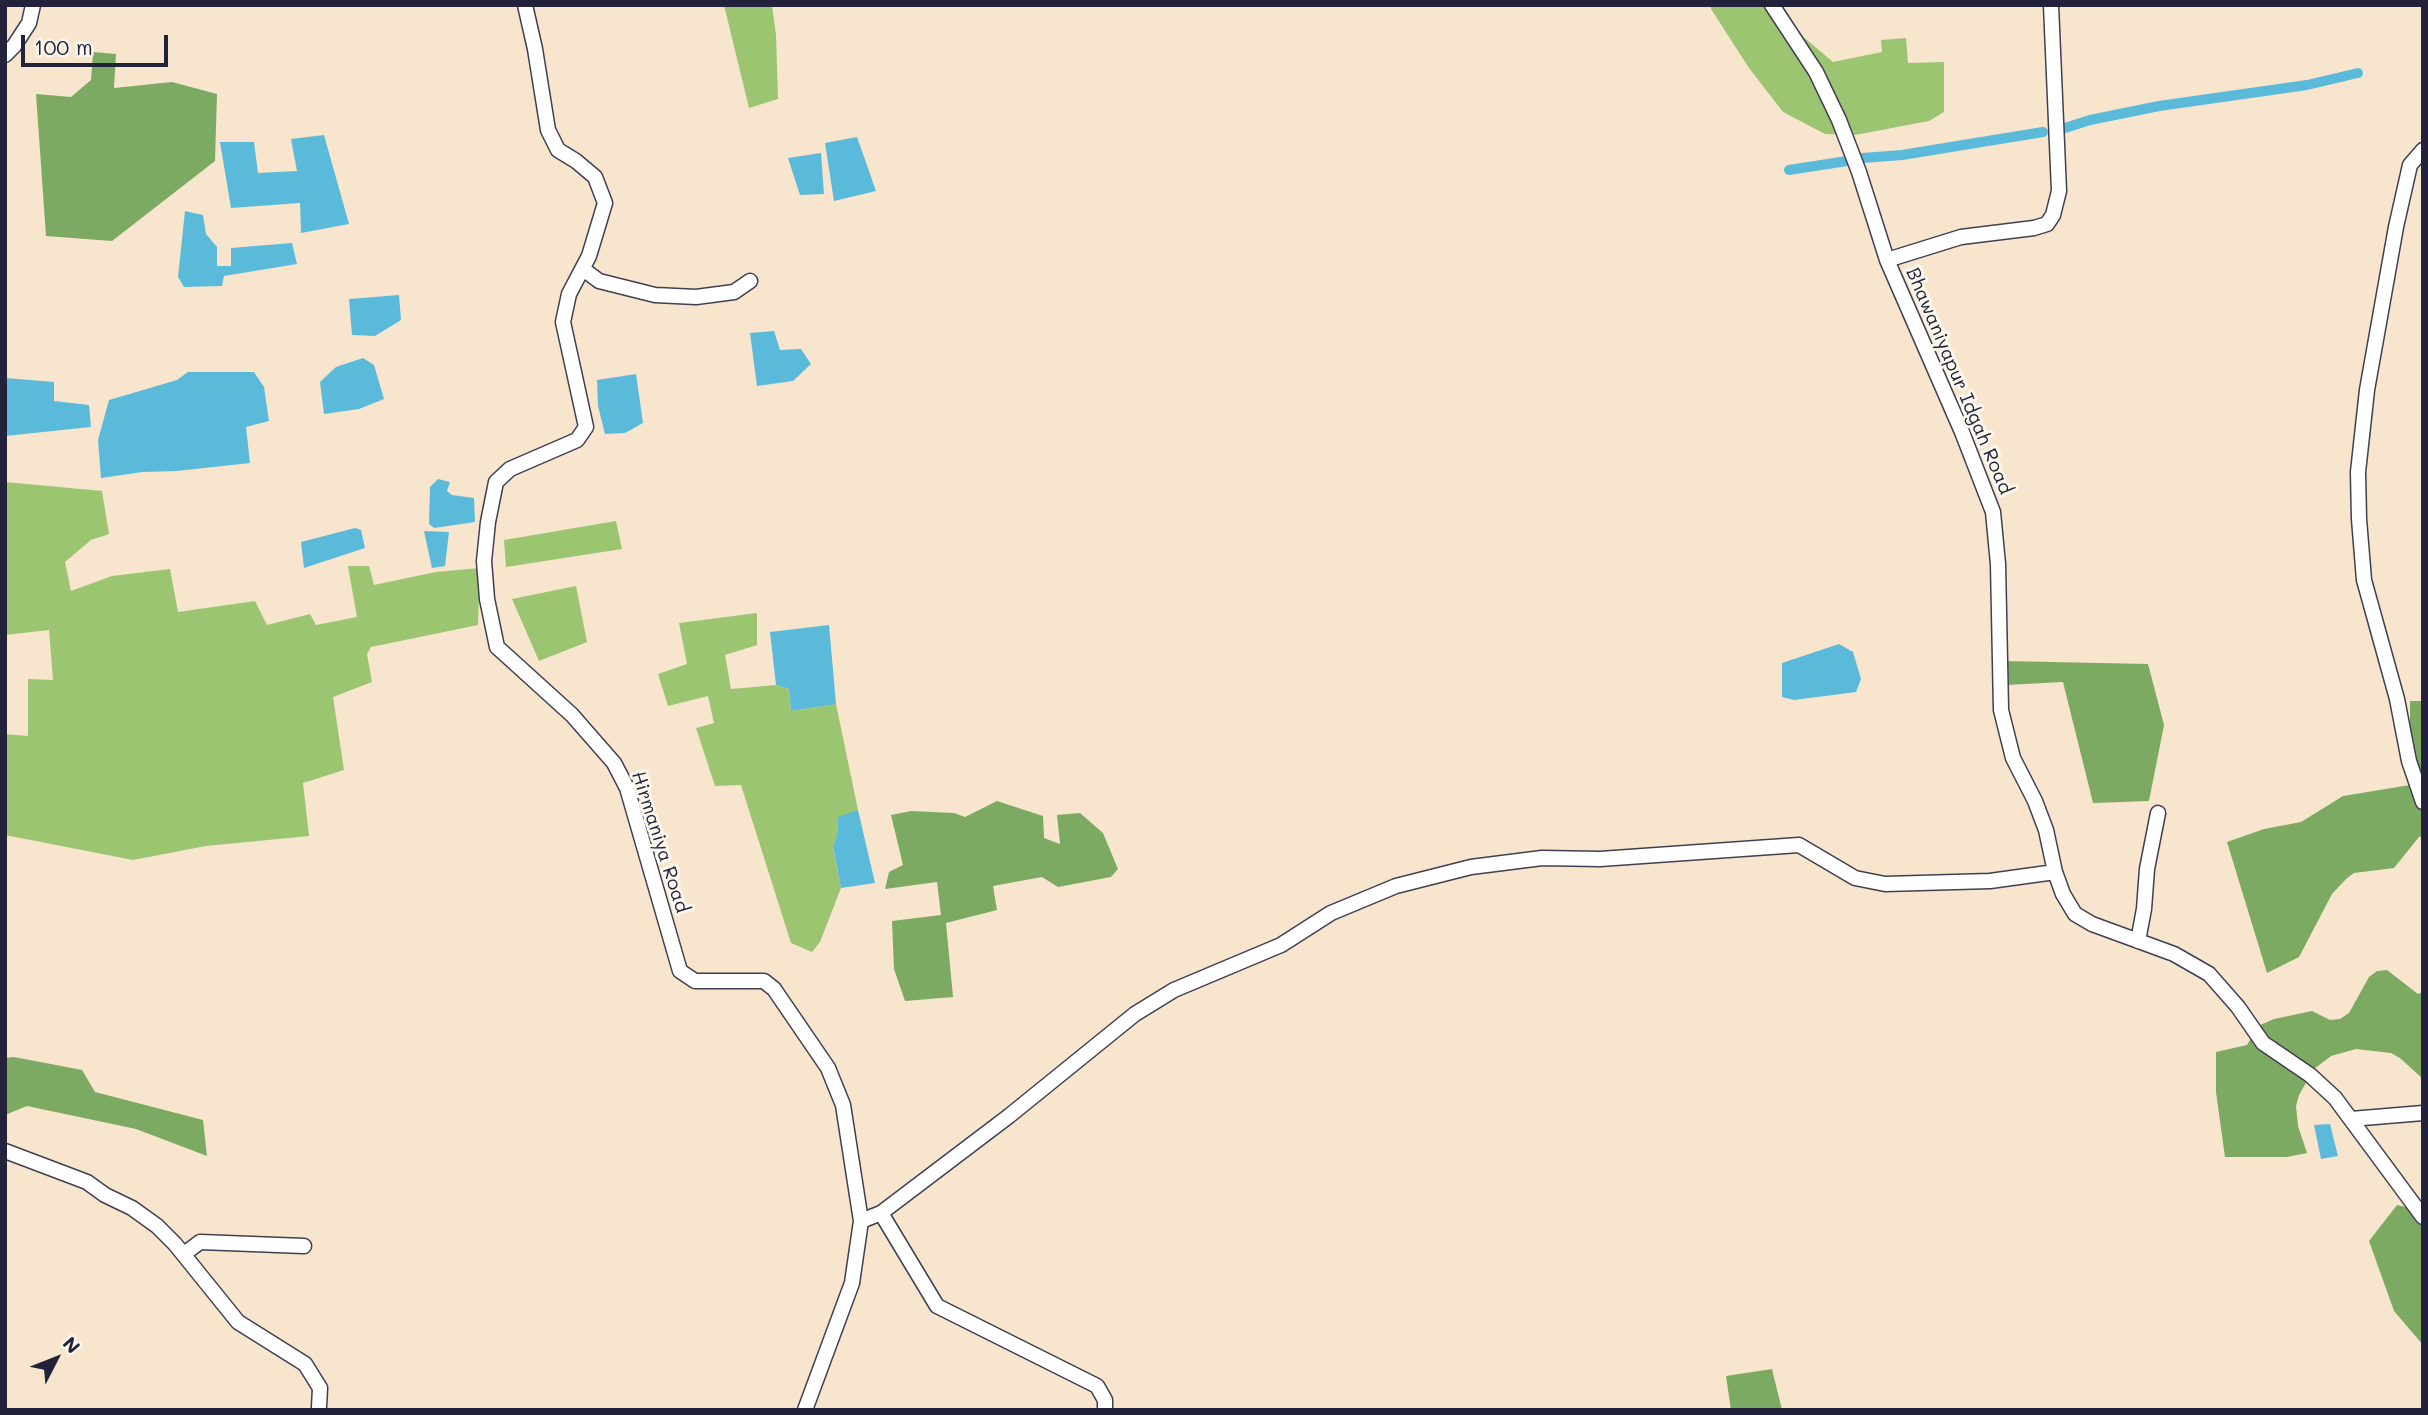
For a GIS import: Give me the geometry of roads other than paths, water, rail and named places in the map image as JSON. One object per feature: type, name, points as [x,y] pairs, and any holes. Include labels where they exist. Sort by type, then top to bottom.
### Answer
[{"type":"street","points":[[5,54],[14,46],[29,23],[33,5]]},
{"type":"street","name":"Hirmaniya Road","points":[[526,5],[548,130],[558,150],[595,177],[605,203],[583,269],[569,294],[563,322],[586,427],[577,440],[510,469],[496,482],[484,561],[487,598],[497,647],[572,715],[614,763],[627,788],[680,971],[695,981],[764,981],[774,989],[828,1068],[843,1105],[861,1221],[852,1283],[805,1410]]},
{"type":"street","name":"Bhawaniyapur Idgah Road","points":[[1772,5],[1816,72],[1839,120],[1887,260],[1962,432],[1993,512],[1998,564],[2001,710],[2013,758],[2046,830],[2063,894],[2075,914],[2092,924],[2174,954],[2209,974],[2238,1007],[2263,1044],[2310,1075],[2335,1098],[2423,1217]]},
{"type":"street","points":[[1887,260],[1921,247],[1961,237],[2048,224],[2059,191],[2051,5]]},
{"type":"street","points":[[2423,150],[2410,165],[2396,227],[2367,390],[2358,472],[2364,580],[2398,699],[2409,761],[2423,802]]},
{"type":"street","points":[[583,269],[599,281],[655,295],[696,297],[734,292],[750,281]]},
{"type":"street","points":[[2138,941],[2147,869],[2158,813]]},
{"type":"street","points":[[861,1221],[881,1213],[1009,1116],[1135,1014],[1174,990],[1281,945],[1331,913],[1396,886],[1471,867],[1542,858],[1600,859],[1799,845],[1855,878],[1885,884],[1990,881],[2055,872]]},
{"type":"street","points":[[2351,1119],[2423,1113]]},
{"type":"street","points":[[5,1151],[86,1182],[132,1208],[157,1226],[184,1254],[238,1322],[305,1364],[320,1388],[321,1409]]},
{"type":"street","points":[[881,1213],[937,1306],[1097,1386],[1105,1400],[1105,1410]]},
{"type":"street","points":[[184,1254],[200,1242],[304,1246]]},
{"type":"water","points":[[324,135],[349,224],[301,233],[300,203],[231,208],[220,142],[254,142],[258,173],[297,171],[291,139]]},
{"type":"water","points":[[857,137],[876,191],[834,201],[825,143]]},
{"type":"water","points":[[821,153],[824,194],[800,195],[788,158]]},
{"type":"water","points":[[185,211],[203,215],[206,234],[217,247],[217,266],[231,266],[231,248],[292,243],[297,264],[224,276],[222,286],[184,287],[178,277]]},
{"type":"water","points":[[399,295],[401,320],[375,336],[352,335],[349,299]]},
{"type":"water","points":[[774,331],[780,350],[801,349],[811,364],[793,381],[757,386],[750,333]]},
{"type":"water","points":[[363,358],[374,365],[384,399],[359,409],[324,414],[320,382],[336,367]]},
{"type":"water","points":[[188,372],[254,372],[264,387],[269,421],[246,427],[250,463],[101,478],[98,440],[109,400],[177,380]]},
{"type":"water","points":[[636,374],[643,423],[625,433],[605,434],[598,406],[597,380]]},
{"type":"water","points":[[5,378],[54,382],[54,401],[89,405],[91,427],[5,436]]},
{"type":"water","points":[[438,479],[450,482],[447,491],[452,495],[474,498],[475,522],[434,528],[429,524],[430,487]]},
{"type":"water","points":[[355,528],[361,530],[365,548],[304,568],[301,542]]},
{"type":"water","points":[[424,531],[449,532],[445,566],[432,568]]},
{"type":"water","points":[[829,625],[836,704],[791,711],[789,689],[776,685],[770,632]]},
{"type":"water","points":[[1839,644],[1853,652],[1861,679],[1856,692],[1794,700],[1782,697],[1782,663]]},
{"type":"water","points":[[858,810],[875,883],[841,888],[833,847],[838,817]]},
{"type":"water","points":[[2330,1124],[2338,1156],[2321,1159],[2314,1125]]},
{"type":"waterway","points":[[2062,129],[2090,120],[2159,106],[2307,85],[2358,73]]},
{"type":"waterway","points":[[1863,158],[1902,155],[2043,132]]},
{"type":"waterway","points":[[1789,170],[1847,161]]}]
